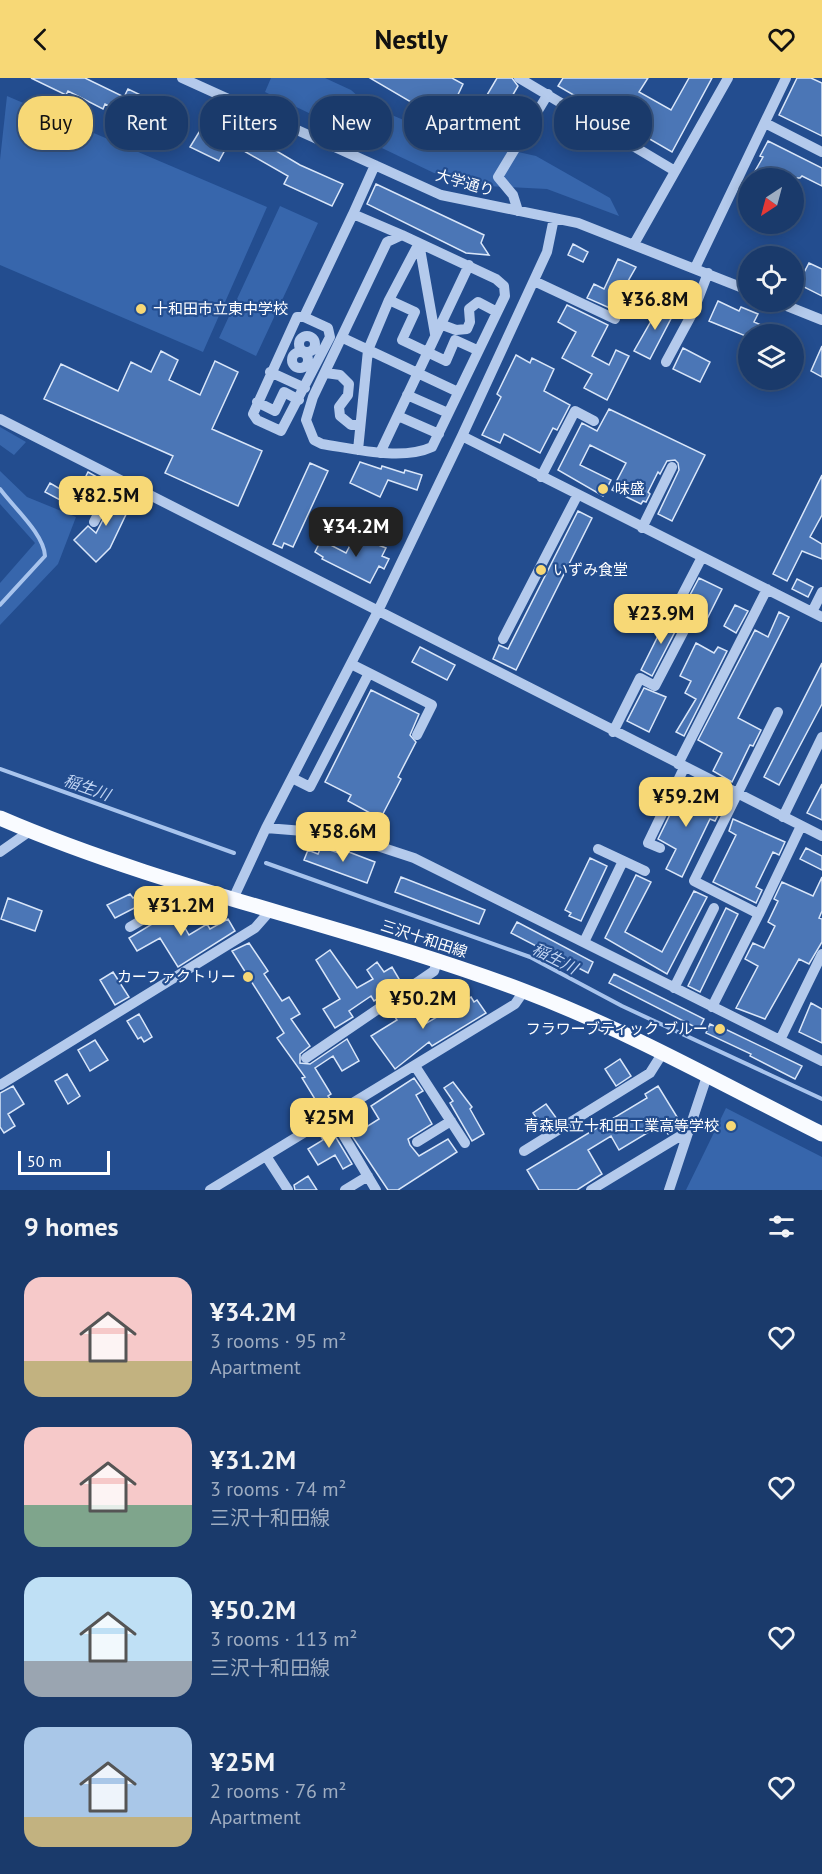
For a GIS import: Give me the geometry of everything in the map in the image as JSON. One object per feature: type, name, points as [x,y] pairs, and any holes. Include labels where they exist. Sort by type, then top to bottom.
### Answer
[{"type":"main road","name":"三沢十和田線","points":[[0,818],[30,831],[233,899],[437,961],[524,991],[662,1054],[822,1134]]},
{"type":"street","name":"大学通り","points":[[182,78],[208,83],[441,195],[578,224],[738,286]]},
{"type":"street","points":[[519,78],[675,171]]},
{"type":"street","points":[[634,244],[728,78]]},
{"type":"street","points":[[695,268],[786,78]]},
{"type":"street","points":[[518,211],[513,195],[498,177],[548,94]]},
{"type":"street","points":[[765,123],[822,152]]},
{"type":"street","points":[[303,317],[375,165]]},
{"type":"street","points":[[353,214],[402,235],[469,265],[504,286],[505,296],[432,447],[419,453],[380,453],[322,444],[314,440],[308,431],[306,420],[313,397],[387,242],[402,235]]},
{"type":"street","points":[[233,899],[266,828],[377,613],[462,436],[547,252],[554,218]]},
{"type":"street","points":[[358,450],[368,350],[389,300],[419,243]]},
{"type":"street","points":[[419,243],[437,329]]},
{"type":"street","points":[[380,453],[469,265]]},
{"type":"street","points":[[666,362],[693,312],[708,273]]},
{"type":"street","points":[[534,281],[615,319]]},
{"type":"street","points":[[389,300],[415,312],[402,340],[446,361],[455,340],[477,350]]},
{"type":"street","points":[[437,329],[467,329],[470,322],[469,309],[478,302],[498,312]]},
{"type":"street","points":[[802,312],[822,320]]},
{"type":"street","points":[[297,317],[303,317],[328,328],[330,337],[281,431],[257,420],[254,414],[270,372],[297,317]]},
{"type":"street","points":[[289,381],[296,368],[306,366],[308,356],[304,352],[314,350],[314,340],[310,336],[316,322]]},
{"type":"street","points":[[342,338],[458,392]]},
{"type":"street","points":[[270,372],[305,388]]},
{"type":"street","points":[[326,373],[340,375],[349,384],[348,395],[339,407],[340,416],[351,425],[360,425]]},
{"type":"street","points":[[257,402],[275,411],[284,392],[299,400]]},
{"type":"street","points":[[407,395],[426,407],[448,413]]},
{"type":"street","points":[[541,477],[575,411],[594,421]]},
{"type":"street","points":[[398,416],[417,428],[439,434]]},
{"type":"street","points":[[0,419],[377,613],[822,836]]},
{"type":"street","points":[[462,436],[817,614],[822,592]]},
{"type":"street","points":[[642,528],[672,467]]},
{"type":"street","points":[[94,522],[116,479]]},
{"type":"street","points":[[503,639],[577,495]]},
{"type":"street","points":[[613,732],[640,678],[655,686],[676,647],[691,617],[675,609],[702,557]]},
{"type":"street","points":[[660,848],[648,843],[681,766],[767,589]]},
{"type":"street","points":[[351,664],[432,705],[417,735]]},
{"type":"street","points":[[292,778],[310,787],[369,673]]},
{"type":"street","points":[[759,914],[694,881],[777,712]]},
{"type":"street","points":[[783,817],[822,737]]},
{"type":"street","points":[[712,1007],[801,826]]},
{"type":"street","points":[[266,828],[341,834],[367,840],[414,858],[822,1061]]},
{"type":"street","points":[[0,852],[30,831]]},
{"type":"street","points":[[598,849],[645,871]]},
{"type":"street","points":[[584,942],[623,861]]},
{"type":"street","points":[[130,927],[171,903],[177,880]]},
{"type":"street","points":[[674,988],[714,908]]},
{"type":"street","points":[[0,1085],[255,928],[270,911]]},
{"type":"street","points":[[780,1040],[822,954]]},
{"type":"street","points":[[306,1058],[434,971],[437,961]]},
{"type":"street","points":[[210,1190],[515,1004],[524,991]]},
{"type":"street","points":[[524,1151],[650,1073],[662,1054]]},
{"type":"street","points":[[415,1065],[465,1143]]},
{"type":"street","points":[[669,1190],[707,1076]]},
{"type":"street","points":[[332,1116],[376,1190]]},
{"type":"street","points":[[417,1142],[450,1120]]},
{"type":"street","points":[[591,1190],[690,1130]]},
{"type":"street","points":[[266,1156],[288,1190]]},
{"type":"street","points":[[345,1190],[368,1176]]},
{"type":"shaded area","points":[[271,78],[325,78],[351,90],[358,96],[310,96],[310,114],[298,108],[298,96],[273,96],[265,92]]},
{"type":"shaded area","points":[[7,96],[18,101],[18,150],[93,150],[93,133],[105,138],[105,150],[133,150],[267,207],[203,352],[0,265],[0,160]]},
{"type":"shaded area","points":[[392,115],[404,120],[404,150],[509,150],[536,156],[610,198],[619,216],[547,189],[487,186],[434,173],[386,150],[392,150]]},
{"type":"shaded area","points":[[280,206],[318,223],[256,356],[219,338]]},
{"type":"shaded area","points":[[0,427],[26,442],[14,455],[0,445]]},
{"type":"shaded area","points":[[0,471],[27,497],[76,517],[58,564],[0,625],[0,583],[35,543],[0,504]]},
{"type":"shaded area","name":"青森県立十和田工業高等学校","points":[[726,1108],[822,1157],[822,1190],[686,1190]]},
{"type":"building","points":[[31,78],[85,78],[122,96],[105,96],[103,109],[93,104],[93,96],[78,96],[68,91],[66,95]]},
{"type":"building","points":[[370,78],[452,78],[463,84],[457,96],[404,96],[404,98]]},
{"type":"building","points":[[497,78],[512,78],[518,86],[512,96],[486,96]]},
{"type":"building","points":[[563,78],[648,78],[639,92],[646,96],[575,96],[558,86]]},
{"type":"building","points":[[689,78],[712,78],[672,152],[652,140],[652,99],[671,110]]},
{"type":"building","points":[[797,78],[811,78],[822,83],[822,136],[779,115]]},
{"type":"building","points":[[128,89],[143,96],[124,96]]},
{"type":"building","points":[[200,131],[200,150],[225,150],[219,161],[190,147]]},
{"type":"building","points":[[768,141],[822,168],[822,186],[804,177],[804,168],[757,168],[763,157],[760,156]]},
{"type":"building","points":[[242,150],[275,150],[300,165],[343,184],[332,206],[284,184],[288,176]]},
{"type":"building","points":[[376,184],[484,235],[481,243],[489,255],[466,253],[367,204]]},
{"type":"building","points":[[573,244],[588,252],[583,262],[568,255]]},
{"type":"building","points":[[618,259],[636,267],[612,309],[587,298],[594,284],[604,289]]},
{"type":"building","points":[[809,263],[822,269],[822,296],[804,287],[804,273]]},
{"type":"building","points":[[676,289],[688,294],[683,307],[670,302]]},
{"type":"building","points":[[718,301],[738,312],[758,314],[754,322],[758,324],[738,324],[738,333],[709,321]]},
{"type":"building","points":[[662,302],[676,309],[650,359],[634,351]]},
{"type":"building","points":[[567,305],[608,325],[592,356],[609,365],[616,350],[629,356],[607,400],[584,388],[592,374],[562,358],[576,332],[558,322]]},
{"type":"building","points":[[822,346],[822,377],[811,371]]},
{"type":"building","points":[[683,348],[710,362],[700,382],[673,369]]},
{"type":"building","points":[[161,351],[178,360],[169,380],[200,395],[215,361],[238,372],[212,429],[262,451],[238,506],[165,473],[173,456],[44,399],[61,364],[118,391],[131,362],[151,372]]},
{"type":"building","points":[[516,355],[530,363],[532,358],[554,369],[544,391],[570,405],[557,430],[553,428],[540,453],[504,434],[500,443],[482,435],[501,397],[497,394]]},
{"type":"building","points":[[609,409],[705,455],[672,521],[658,514],[679,470],[675,460],[667,461],[660,474],[658,472],[648,492],[650,494],[646,502],[643,501],[641,504],[612,490],[626,463],[590,445],[580,465],[611,480],[603,496],[558,470],[582,423],[597,431]]},
{"type":"building","points":[[360,462],[381,469],[382,466],[404,473],[405,470],[422,475],[417,490],[388,480],[380,497],[350,483]]},
{"type":"building","points":[[310,463],[328,471],[293,547],[284,543],[282,548],[273,544]]},
{"type":"building","points":[[88,472],[97,477],[79,510],[45,492],[50,483],[60,489],[64,482],[69,484],[71,480],[81,486]]},
{"type":"building","points":[[822,475],[822,515],[810,537],[822,544],[822,559],[802,551],[787,581],[773,574]]},
{"type":"building","points":[[119,489],[137,499],[132,507],[130,506],[110,548],[96,562],[74,540],[88,526],[96,533]]},
{"type":"building","points":[[578,511],[592,518],[516,670],[493,659],[499,645],[508,649]]},
{"type":"building","points":[[355,536],[386,548],[382,556],[389,559],[384,569],[379,566],[370,583],[322,559],[323,557],[315,552],[321,540],[346,553]]},
{"type":"building","points":[[699,578],[722,589],[706,621],[698,617],[693,610],[698,599],[690,595]]},
{"type":"building","points":[[797,579],[813,587],[808,597],[792,589]]},
{"type":"building","points":[[735,605],[748,611],[736,633],[724,626]]},
{"type":"building","points":[[779,612],[789,617],[738,718],[761,730],[753,746],[750,745],[732,782],[713,771],[722,753],[698,740],[755,630],[768,637]]},
{"type":"building","points":[[669,614],[681,620],[652,676],[641,670]]},
{"type":"building","points":[[696,643],[714,653],[718,647],[727,651],[684,736],[676,732],[696,699],[685,693],[691,681],[680,676]]},
{"type":"building","points":[[420,647],[455,665],[447,680],[412,662]]},
{"type":"building","points":[[822,663],[822,704],[779,785],[764,777]]},
{"type":"building","points":[[644,688],[666,697],[649,732],[627,721]]},
{"type":"building","points":[[371,690],[419,714],[410,735],[416,742],[398,777],[401,779],[373,833],[365,828],[372,814],[348,801],[351,795],[325,782]]},
{"type":"building","points":[[685,784],[698,791],[695,796],[712,804],[710,809],[719,813],[715,821],[710,819],[682,877],[666,869],[676,849],[658,839]]},
{"type":"building","points":[[822,784],[822,820],[807,813]]},
{"type":"building","points":[[733,819],[785,842],[779,855],[773,852],[756,887],[762,890],[756,903],[713,882],[736,835],[729,831]]},
{"type":"building","points":[[321,847],[339,853],[341,849],[375,862],[367,883],[304,860],[308,850],[318,854]]},
{"type":"building","points":[[806,848],[822,856],[822,870],[800,859]]},
{"type":"building","points":[[590,858],[607,866],[581,921],[569,916],[571,913],[565,910]]},
{"type":"building","points":[[636,875],[651,882],[625,932],[662,952],[694,891],[707,897],[667,974],[605,938]]},
{"type":"building","points":[[401,877],[485,910],[479,924],[395,892]]},
{"type":"building","points":[[822,877],[822,911],[819,918],[822,919],[822,942],[809,964],[799,959],[765,1019],[736,1008],[758,966],[745,959],[753,943],[764,948],[775,926],[768,922],[778,901],[774,899],[782,882],[813,896]]},
{"type":"building","points":[[146,891],[153,903],[144,908],[142,904],[115,918],[107,905],[130,894],[133,898]]},
{"type":"building","points":[[8,898],[42,911],[35,931],[1,919]]},
{"type":"building","points":[[726,908],[738,914],[700,992],[688,986]]},
{"type":"building","points":[[175,910],[189,935],[207,924],[210,929],[228,919],[235,931],[178,967],[160,938],[137,951],[129,938]]},
{"type":"building","points":[[517,922],[593,962],[588,973],[511,933]]},
{"type":"building","points":[[249,943],[268,971],[264,974],[282,1001],[289,997],[300,1014],[291,1019],[310,1046],[300,1054],[300,1063],[310,1064],[347,1039],[359,1061],[342,1071],[333,1056],[315,1068],[331,1094],[328,1096],[332,1102],[321,1109],[302,1078],[305,1077],[277,1038],[284,1033],[232,951]]},
{"type":"building","points":[[330,950],[357,988],[373,979],[367,970],[377,962],[384,972],[392,967],[402,984],[374,1001],[371,996],[349,1011],[353,1017],[335,1028],[323,1009],[340,999],[316,960]]},
{"type":"building","points":[[113,972],[129,997],[115,1005],[100,980]]},
{"type":"building","points":[[614,974],[704,1019],[699,1029],[609,983]]},
{"type":"building","points":[[471,997],[474,1002],[477,1000],[486,1013],[432,1046],[429,1042],[395,1069],[371,1036],[397,1020],[393,1014],[411,1002],[425,1024]]},
{"type":"building","points":[[811,1003],[822,1009],[822,1043],[799,1032]]},
{"type":"building","points":[[139,1014],[152,1037],[144,1042],[141,1037],[138,1039],[127,1021]]},
{"type":"building","points":[[710,1024],[802,1066],[795,1079],[750,1056],[751,1054],[706,1033]]},
{"type":"building","points":[[95,1040],[108,1060],[90,1071],[78,1050]]},
{"type":"building","points":[[620,1059],[631,1076],[616,1086],[605,1069]]},
{"type":"building","points":[[67,1074],[80,1096],[68,1104],[55,1081]]},
{"type":"building","points":[[414,1078],[423,1091],[416,1095],[432,1124],[408,1139],[410,1145],[419,1156],[448,1139],[457,1152],[398,1190],[388,1190],[352,1136],[379,1119],[371,1106]]},
{"type":"building","points":[[453,1082],[472,1107],[470,1109],[484,1134],[472,1141],[450,1103],[453,1101],[444,1088]]},
{"type":"building","points":[[13,1086],[24,1104],[8,1114],[15,1126],[4,1133],[0,1127],[0,1093]]},
{"type":"building","points":[[658,1086],[682,1125],[668,1134],[662,1124],[619,1150],[611,1136],[588,1150],[602,1174],[577,1190],[539,1190],[527,1170],[647,1098],[645,1094]]},
{"type":"building","points":[[546,1104],[557,1119],[543,1128],[533,1113]]},
{"type":"building","points":[[329,1126],[352,1164],[343,1169],[335,1155],[318,1165],[308,1149],[323,1140],[319,1133]]},
{"type":"building","points":[[308,1176],[317,1190],[295,1190],[294,1185]]},
{"type":"waterway","points":[[0,489],[34,530],[40,539],[45,556],[0,605]]},
{"type":"waterway","name":"稲生川","points":[[0,769],[234,853]]},
{"type":"waterway","name":"稲生川","points":[[266,863],[530,957],[622,1006],[822,1099]]},
{"type":"place","name":"十和田市立東中学校","points":[[141,309]]},
{"type":"place","name":"味盛","points":[[603,489]]},
{"type":"place","name":"いずみ食堂","points":[[541,570]]},
{"type":"place","name":"カーファクトリー","points":[[248,977]]},
{"type":"place","name":"フラワーブティック ブルー","points":[[720,1029]]},
{"type":"place","name":"青森県立十和田工業高等学校","points":[[731,1126]]}]
